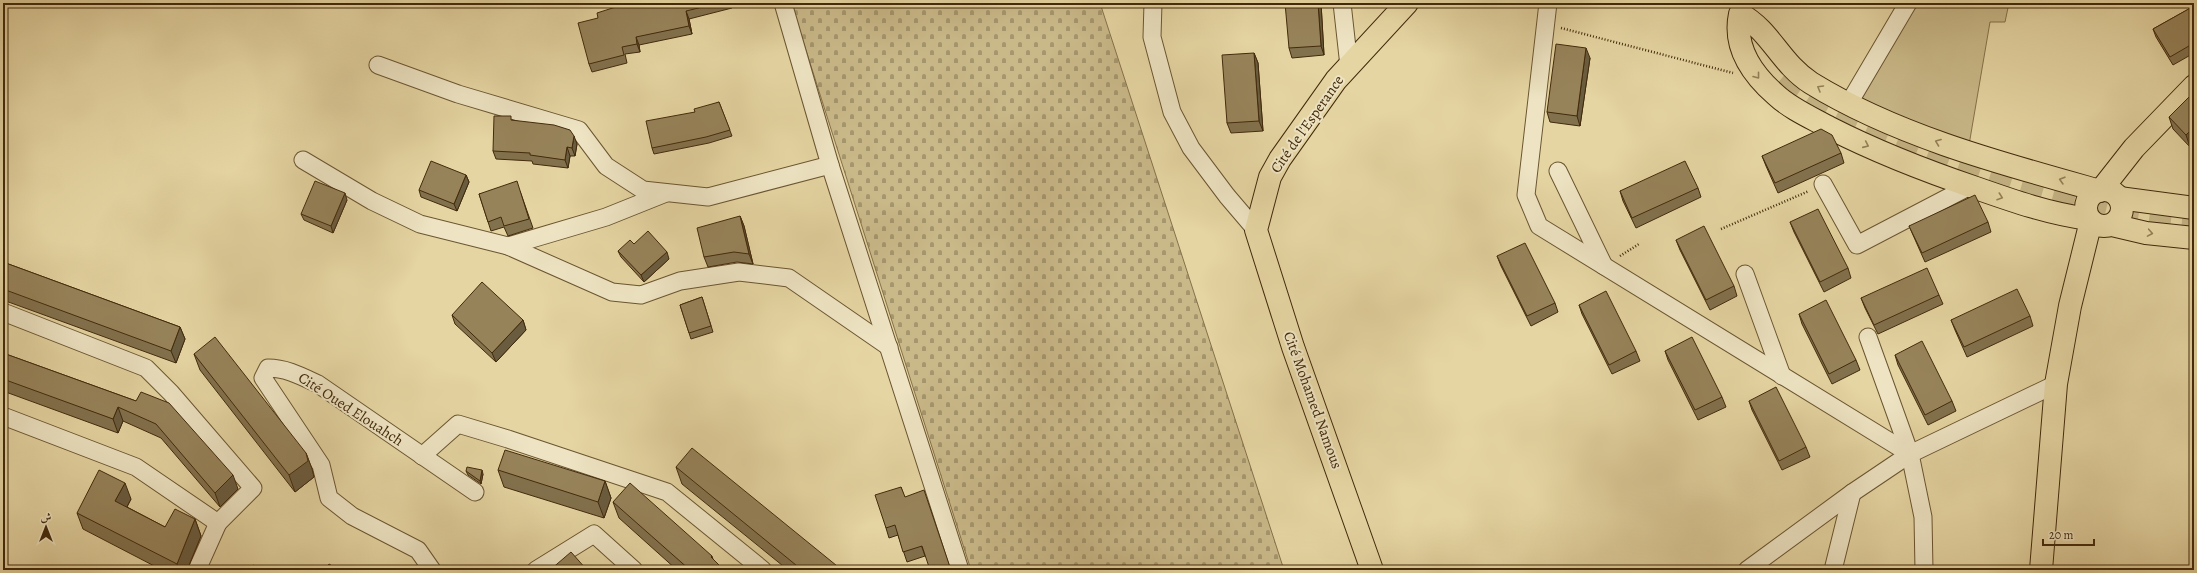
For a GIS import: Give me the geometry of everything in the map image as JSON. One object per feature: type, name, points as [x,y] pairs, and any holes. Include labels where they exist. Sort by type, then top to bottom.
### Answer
[{"type":"main road","name":"Cité de l'Esperance","points":[[1256,230],[1270,177],[1308,120],[1349,66],[1407,3]]},
{"type":"main road","points":[[1738,8],[1757,25],[1789,66],[1808,81],[1849,103],[1970,154],[2110,194],[2194,208]]},
{"type":"main road","points":[[1738,8],[1760,55],[1782,78]]},
{"type":"main road","points":[[1738,8],[1738,36],[1745,57],[1764,85],[1797,110],[1849,138],[1939,176],[2036,208],[2146,233],[2194,238]]},
{"type":"main road","points":[[2110,194],[2134,148],[2150,134],[2194,86]]},
{"type":"main road","points":[[2100,223],[2086,210],[2087,203],[2089,198],[2110,194]]},
{"type":"main road","points":[[2041,570],[2056,384],[2070,306],[2084,253],[2100,223],[2120,217],[2122,211],[2110,194]]},
{"type":"main road","name":"Cité Mohamed Namous","points":[[1256,230],[1293,347],[1372,570]]},
{"type":"street","points":[[783,3],[830,164],[960,570]]},
{"type":"street","points":[[1152,3],[1152,37],[1172,112],[1191,148],[1227,196],[1256,230]]},
{"type":"street","name":"Cité de l'Esperance","points":[[1342,3],[1349,66]]},
{"type":"street","points":[[1548,3],[1526,195],[1539,226],[1910,454]]},
{"type":"street","points":[[1849,103],[1908,3]]},
{"type":"street","points":[[378,64],[458,94],[580,130],[606,166],[643,190],[708,197],[830,164]]},
{"type":"street","points":[[303,160],[372,201],[420,224],[508,246],[612,292],[641,295],[680,281],[739,272],[789,278],[889,347]]},
{"type":"street","points":[[1558,171],[1604,266]]},
{"type":"street","points":[[1823,184],[1857,245],[1970,186]]},
{"type":"street","points":[[508,246],[606,217],[668,192]]},
{"type":"street","points":[[1745,274],[1782,376]]},
{"type":"street","points":[[3,312],[146,368],[171,393],[253,488],[218,523],[197,570]]},
{"type":"street","points":[[1868,337],[1910,454],[1923,517],[1924,570]]},
{"type":"street","name":"Cité Oued Elouahch","points":[[432,570],[418,550],[352,516],[329,498],[321,465],[263,378],[268,368],[278,368],[295,373],[318,384],[475,492]]},
{"type":"street","points":[[1747,570],[1852,493],[1910,454],[2056,384]]},
{"type":"street","points":[[3,416],[136,467],[218,523]]},
{"type":"street","points":[[422,456],[458,424],[508,439],[667,492],[763,570]]},
{"type":"street","points":[[1833,570],[1852,493]]},
{"type":"street","points":[[536,570],[594,534],[634,570]]},
{"type":"path","points":[[1546,24],[1731,72]]},
{"type":"path","points":[[1721,229],[1823,184]]},
{"type":"green space","points":[[791,3],[1100,3],[1284,570],[971,570]]},
{"type":"green space","points":[[1917,3],[2009,3],[2005,22],[1990,22],[1969,145],[1861,100]]},
{"type":"building","points":[[628,3],[719,3],[686,11],[689,26],[636,37],[637,44],[622,47],[624,55],[589,64],[578,23],[598,18],[597,13]]},
{"type":"building","points":[[1285,3],[1318,3],[1321,46],[1289,48]]},
{"type":"building","points":[[2194,6],[2194,43],[2170,57],[2153,29]]},
{"type":"building","points":[[1556,44],[1586,48],[1577,116],[1547,112]]},
{"type":"building","points":[[1254,53],[1259,121],[1227,123],[1222,55]]},
{"type":"building","points":[[2194,92],[2194,127],[2186,135],[2169,117]]},
{"type":"building","points":[[719,102],[730,130],[706,137],[652,148],[646,121],[695,112],[694,109]]},
{"type":"building","points":[[494,116],[511,116],[511,120],[554,125],[570,130],[574,136],[572,148],[567,147],[565,160],[530,155],[530,153],[493,151]]},
{"type":"building","points":[[1821,129],[1832,135],[1841,153],[1775,183],[1762,156]]},
{"type":"building","points":[[431,161],[466,175],[454,204],[419,190]]},
{"type":"building","points":[[1685,161],[1698,188],[1632,218],[1620,191]]},
{"type":"building","points":[[315,181],[345,193],[331,226],[301,214]]},
{"type":"building","points":[[517,181],[529,219],[504,226],[501,217],[488,222],[479,194]]},
{"type":"building","points":[[1975,195],[1988,222],[1922,253],[1909,226]]},
{"type":"building","points":[[1818,209],[1848,268],[1820,282],[1790,222]]},
{"type":"building","points":[[740,216],[749,254],[734,252],[704,257],[697,228]]},
{"type":"building","points":[[1704,226],[1734,286],[1706,300],[1676,240]]},
{"type":"building","points":[[648,231],[667,252],[641,275],[618,251],[630,240],[634,244]]},
{"type":"building","points":[[1525,243],[1555,303],[1527,316],[1497,256]]},
{"type":"building","points":[[3,262],[180,327],[171,351],[3,289]]},
{"type":"building","points":[[1927,268],[1939,295],[1874,325],[1861,298]]},
{"type":"building","points":[[482,282],[523,320],[492,353],[452,315]]},
{"type":"building","points":[[2017,289],[2030,316],[1964,347],[1951,320]]},
{"type":"building","points":[[1606,291],[1636,351],[1609,365],[1579,305]]},
{"type":"building","points":[[702,297],[711,326],[689,333],[680,305]]},
{"type":"building","points":[[1826,300],[1856,360],[1829,374],[1799,314]]},
{"type":"building","points":[[215,337],[306,453],[308,461],[289,475],[194,354]]},
{"type":"building","points":[[1692,337],[1722,397],[1695,410],[1665,351]]},
{"type":"building","points":[[1922,341],[1952,401],[1925,415],[1895,355]]},
{"type":"building","points":[[3,353],[136,401],[141,392],[169,403],[233,475],[215,493],[156,424],[118,407],[113,419],[3,379]]},
{"type":"building","points":[[1776,387],[1806,447],[1779,461],[1749,401]]},
{"type":"building","points":[[692,448],[842,570],[802,570],[676,467]]},
{"type":"building","points":[[505,450],[605,481],[598,502],[498,470]]},
{"type":"building","points":[[467,467],[482,470],[480,481],[466,471]]},
{"type":"building","points":[[99,470],[125,483],[115,501],[165,527],[175,509],[195,519],[177,564],[77,513]]},
{"type":"building","points":[[630,483],[712,556],[711,557],[724,570],[690,570],[613,502]]},
{"type":"building","points":[[901,487],[905,497],[924,490],[951,570],[930,570],[922,546],[903,552],[895,525],[886,528],[875,495]]},
{"type":"building","points":[[571,552],[587,570],[550,570]]},
{"type":"building","points":[[329,564],[339,570],[328,570],[326,568]]},
{"type":"building","points":[[253,565],[262,570],[250,570]]},
{"type":"tunnel","points":[[1782,78],[1814,101],[1849,120],[1916,150],[1982,174],[2049,195],[2103,209],[2175,223],[2194,224]]}]
